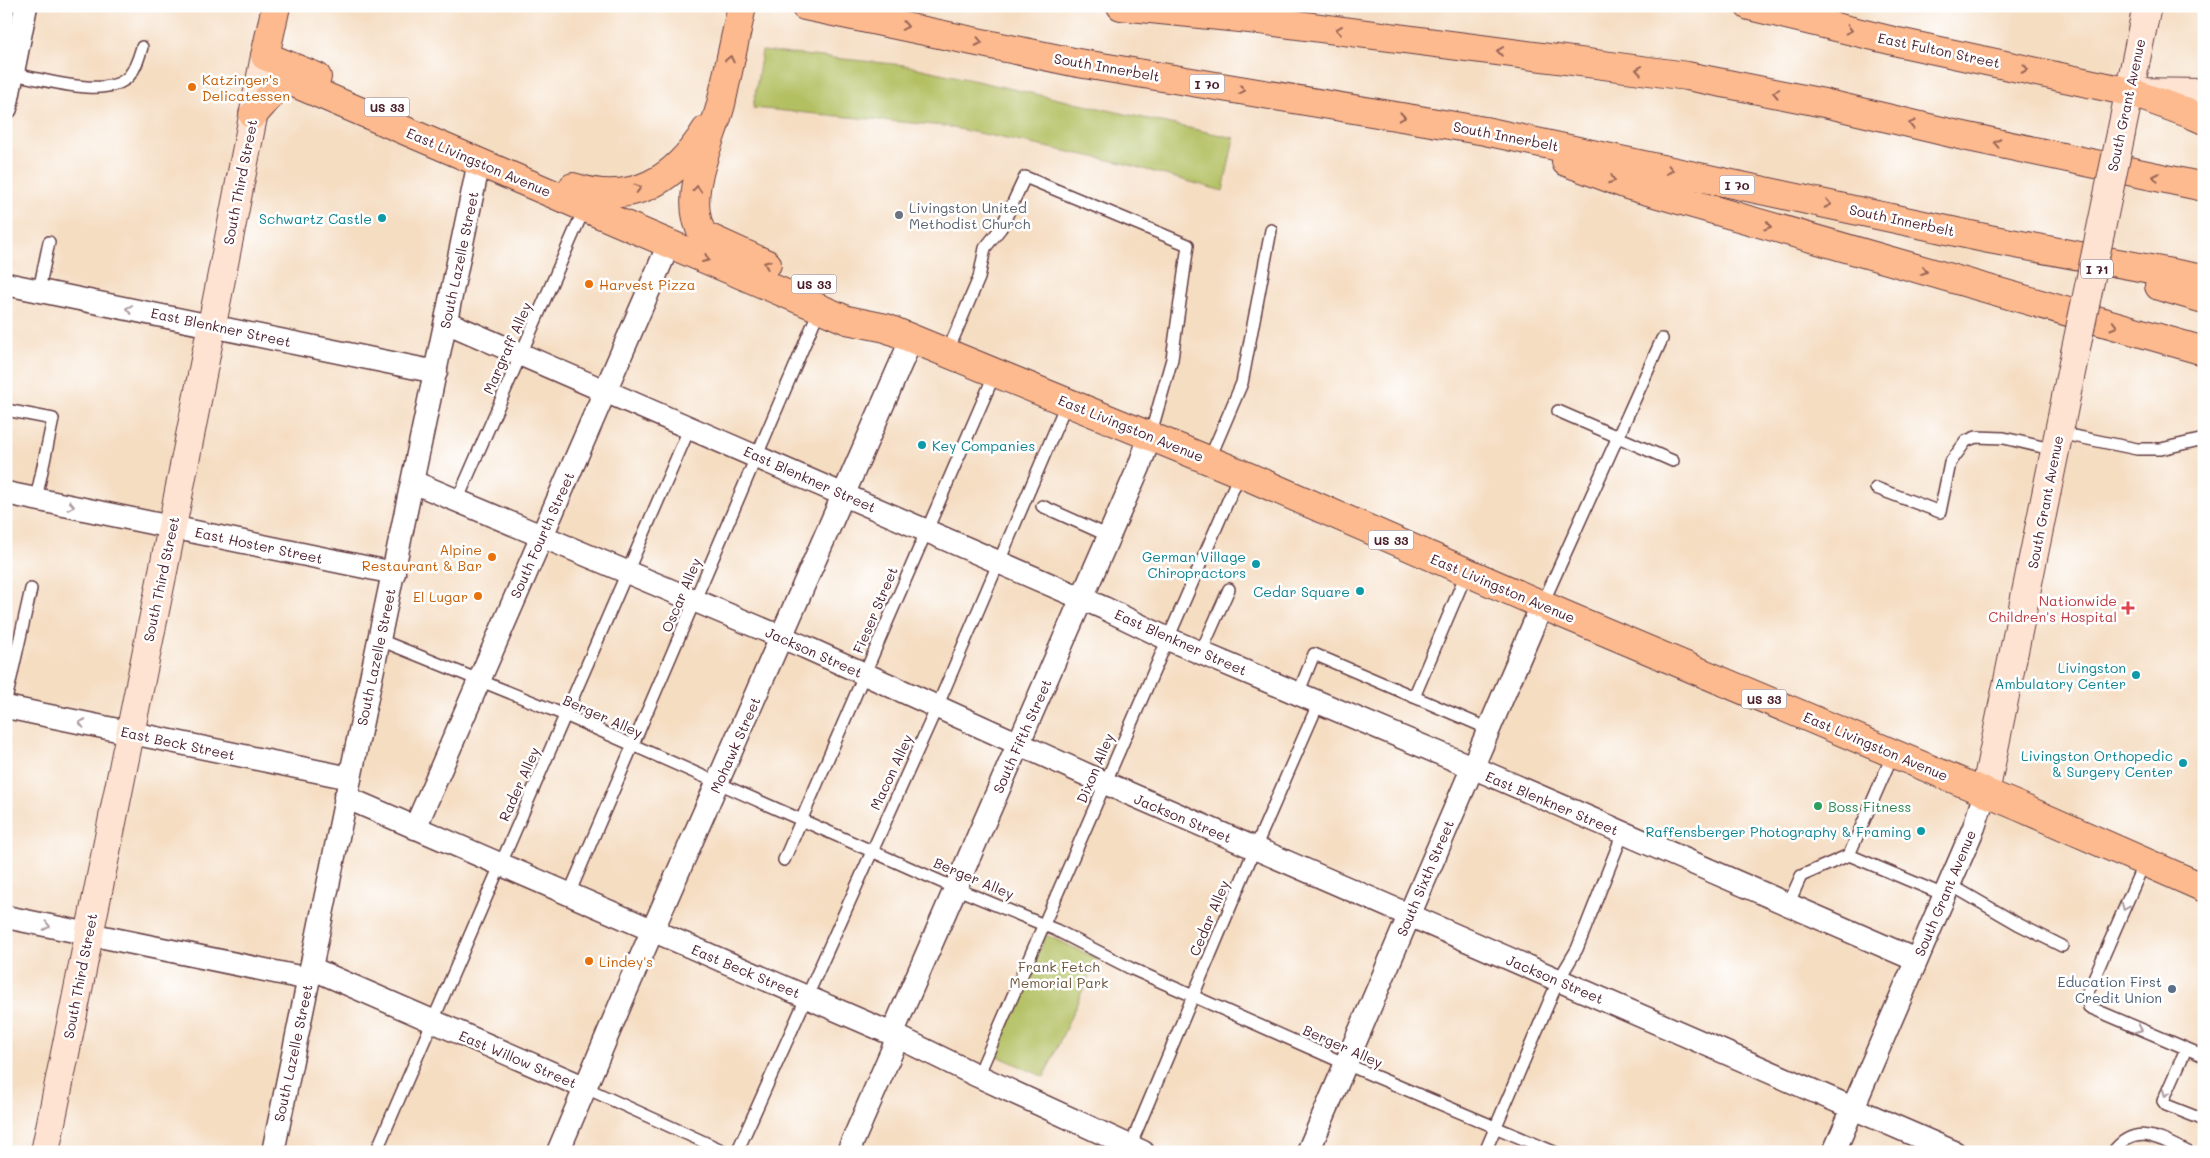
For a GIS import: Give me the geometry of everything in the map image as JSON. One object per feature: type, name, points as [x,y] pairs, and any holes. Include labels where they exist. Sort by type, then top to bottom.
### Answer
[{"type":"main road","name":"South Third Street","points":[[265,56],[276,6]]},
{"type":"main road","name":"US 33","points":[[742,6],[720,107],[698,182],[696,212],[699,227],[703,235],[854,302],[886,328]]},
{"type":"main road","name":"South Innerbelt","points":[[805,6],[1078,63],[1485,131],[1989,239],[2204,279]]},
{"type":"main road","points":[[1121,6],[1278,23],[1687,76],[1824,103],[1960,135],[2204,188]]},
{"type":"main road","name":"East Fulton Street","points":[[1749,6],[1803,12],[2201,111]]},
{"type":"main road","name":"East Livingston Avenue","points":[[265,56],[634,220],[665,242],[847,320],[886,328],[912,338],[1240,473],[2204,888]]},
{"type":"main road","name":"East Livingston Avenue","points":[[253,115],[280,83],[294,83],[480,162],[579,197]]},
{"type":"main road","points":[[579,197],[587,191],[614,192],[644,188],[666,177],[685,159],[720,107]]},
{"type":"main road","points":[[1485,131],[1626,185],[2204,351]]},
{"type":"main road","name":"I 71","points":[[1989,239],[2204,299]]},
{"type":"street","points":[[6,108],[13,74],[13,39],[26,6]]},
{"type":"street","name":"South Grant Avenue","points":[[1834,1152],[1974,827],[1985,793],[2147,6]]},
{"type":"street","name":"South Third Street","points":[[44,1152],[172,527],[265,56]]},
{"type":"street","name":"South Lazelle Street","points":[[273,1152],[347,788],[380,640],[480,162]]},
{"type":"street","name":"South Fourth Street","points":[[415,828],[605,391],[665,242]]},
{"type":"street","name":"East Blenkner Street","points":[[6,284],[436,372]]},
{"type":"street","name":"East Blenkner Street","points":[[446,322],[1082,598],[1168,639],[1472,767],[1916,960]]},
{"type":"street","name":"Mohawk Street","points":[[558,1152],[912,338]]},
{"type":"street","name":"South Fifth Street","points":[[848,1152],[956,888],[1109,536],[1150,436]]},
{"type":"street","name":"Jackson Street","points":[[413,482],[541,538],[782,637],[1018,745],[1954,1152]]},
{"type":"street","name":"East Hoster Street","points":[[6,493],[394,573]]},
{"type":"street","name":"South Sixth Street","points":[[1308,1152],[1542,604]]},
{"type":"street","name":"East Beck Street","points":[[6,707],[129,733],[347,788],[415,828],[895,1036],[1133,1150]]},
{"type":"street","name":"East Willow Street","points":[[6,917],[88,934],[310,973],[432,1022],[586,1088]]},
{"type":"lane","points":[[13,74],[90,88],[111,87],[129,76],[138,61],[142,47]]},
{"type":"lane","points":[[947,353],[980,278],[984,248],[1001,228],[1025,177],[1188,245],[1172,359],[1150,436]]},
{"type":"lane","name":"Margraff Alley","points":[[457,501],[521,354],[579,197]]},
{"type":"lane","points":[[1209,460],[1242,383],[1271,230]]},
{"type":"lane","points":[[39,290],[49,242]]},
{"type":"lane","name":"Oscar Alley","points":[[569,894],[820,308]]},
{"type":"lane","points":[[1542,604],[1662,339]]},
{"type":"lane","name":"Fieser Street","points":[[784,860],[995,373]]},
{"type":"lane","name":"Macon Alley","points":[[737,1152],[871,850],[937,708],[1067,402]]},
{"type":"lane","points":[[6,410],[53,420],[36,499]]},
{"type":"lane","points":[[1558,411],[1673,461]]},
{"type":"lane","name":"Rader Alley","points":[[376,1152],[690,428]]},
{"type":"lane","points":[[1876,488],[1940,512],[1950,463],[1966,441],[1976,438],[1990,437],[2137,449],[2161,449],[2204,439]]},
{"type":"lane","name":"Dixon Alley","points":[[978,1076],[1240,473]]},
{"type":"lane","points":[[1042,506],[1109,536]]},
{"type":"lane","points":[[1414,697],[1467,572]]},
{"type":"lane","points":[[6,700],[32,589]]},
{"type":"lane","points":[[1200,652],[1229,589]]},
{"type":"lane","name":"Berger Alley","points":[[380,640],[565,716],[956,888],[1044,924],[1193,996],[1346,1064],[1554,1152]]},
{"type":"lane","points":[[1298,694],[1314,654],[1489,729]]},
{"type":"lane","name":"Cedar Alley","points":[[1133,1150],[1193,996],[1319,702]]},
{"type":"lane","points":[[1849,855],[1893,754]]},
{"type":"lane","points":[[1485,1152],[1558,981],[1577,949],[1623,833]]},
{"type":"lane","points":[[1788,905],[1801,876],[1849,855],[1947,889],[2062,946]]},
{"type":"lane","points":[[2144,863],[2087,994],[2089,1008],[2204,1056]]},
{"type":"lane","points":[[2186,1049],[2163,1101],[2204,1120]]},
{"type":"lane","name":"East Willow Street","points":[[586,1088],[726,1152]]},
{"type":"lane","points":[[2113,1152],[2121,1141],[2136,1134],[2153,1136],[2188,1152]]},
{"type":"green space","points":[[762,51],[904,65],[1234,138],[1223,191],[1118,162],[944,126],[753,108]]},
{"type":"green space","name":"Frank Fetch Memorial Park","points":[[1046,935],[1097,958],[1044,1077],[993,1054]]},
{"type":"place","name":"Katzinger's Delicatessen","points":[[192,87]]},
{"type":"place","name":"Livingston United Methodist Church","points":[[899,215]]},
{"type":"place","name":"Schwartz Castle","points":[[382,218]]},
{"type":"place","name":"Harvest Pizza","points":[[589,284]]},
{"type":"place","name":"Key Companies","points":[[922,445]]},
{"type":"place","name":"Alpine Restaurant & Bar","points":[[492,557]]},
{"type":"place","name":"German Village Chiropractors","points":[[1256,564]]},
{"type":"place","name":"Cedar Square","points":[[1360,591]]},
{"type":"place","name":"El Lugar","points":[[478,596]]},
{"type":"place","name":"Nationwide Children's Hospital","points":[[2128,608]]},
{"type":"place","name":"Livingston Ambulatory Center","points":[[2136,675]]},
{"type":"place","name":"Livingston Orthopedic & Surgery Center","points":[[2183,763]]},
{"type":"place","name":"Boss Fitness","points":[[1818,806]]},
{"type":"place","name":"Raffensberger Photography & Framing","points":[[1921,831]]},
{"type":"place","name":"Lindey's","points":[[589,961]]},
{"type":"place","name":"Education First Credit Union","points":[[2172,989]]}]
